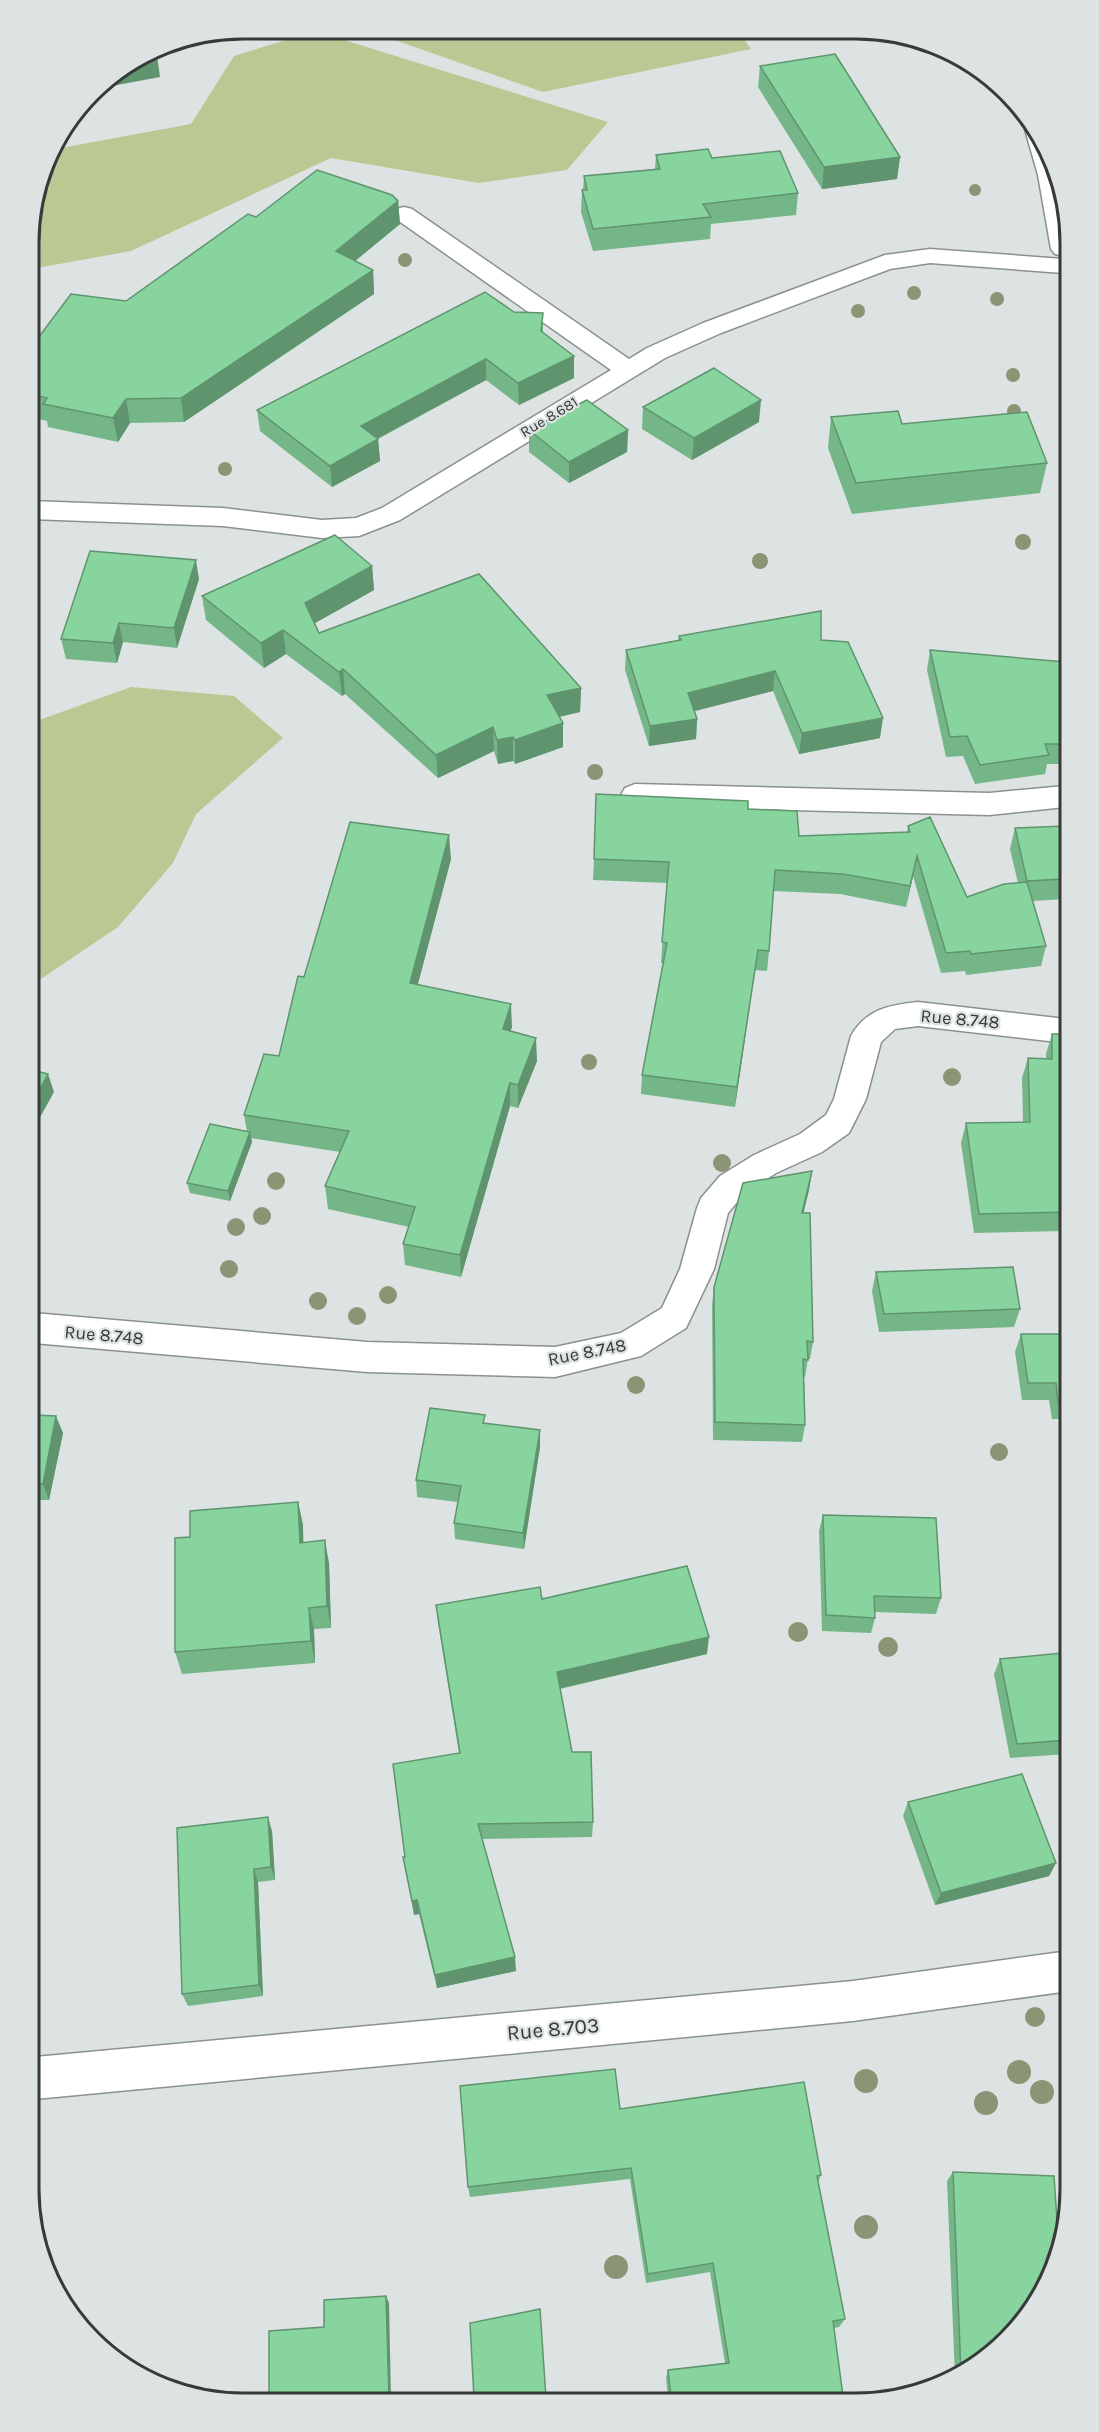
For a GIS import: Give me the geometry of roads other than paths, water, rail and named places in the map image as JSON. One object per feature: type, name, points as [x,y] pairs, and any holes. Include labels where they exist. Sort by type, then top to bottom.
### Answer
[{"type":"street","points":[[404,214],[628,370]]},
{"type":"street","name":"Rue 8.681","points":[[39,510],[223,517],[322,529],[359,527],[392,514],[656,352],[712,328],[885,262],[930,256],[1060,266]]},
{"type":"street","points":[[635,795],[978,804],[1060,797]]},
{"type":"street","name":"Rue 8.748","points":[[39,1329],[367,1358],[555,1362],[628,1346],[674,1318],[697,1269],[713,1208],[732,1185],[765,1164],[811,1143],[838,1124],[850,1099],[867,1036],[887,1018],[918,1014],[1060,1029]]},
{"type":"street","name":"Rue 8.703","points":[[39,2078],[853,2001],[1060,1972]]}]
